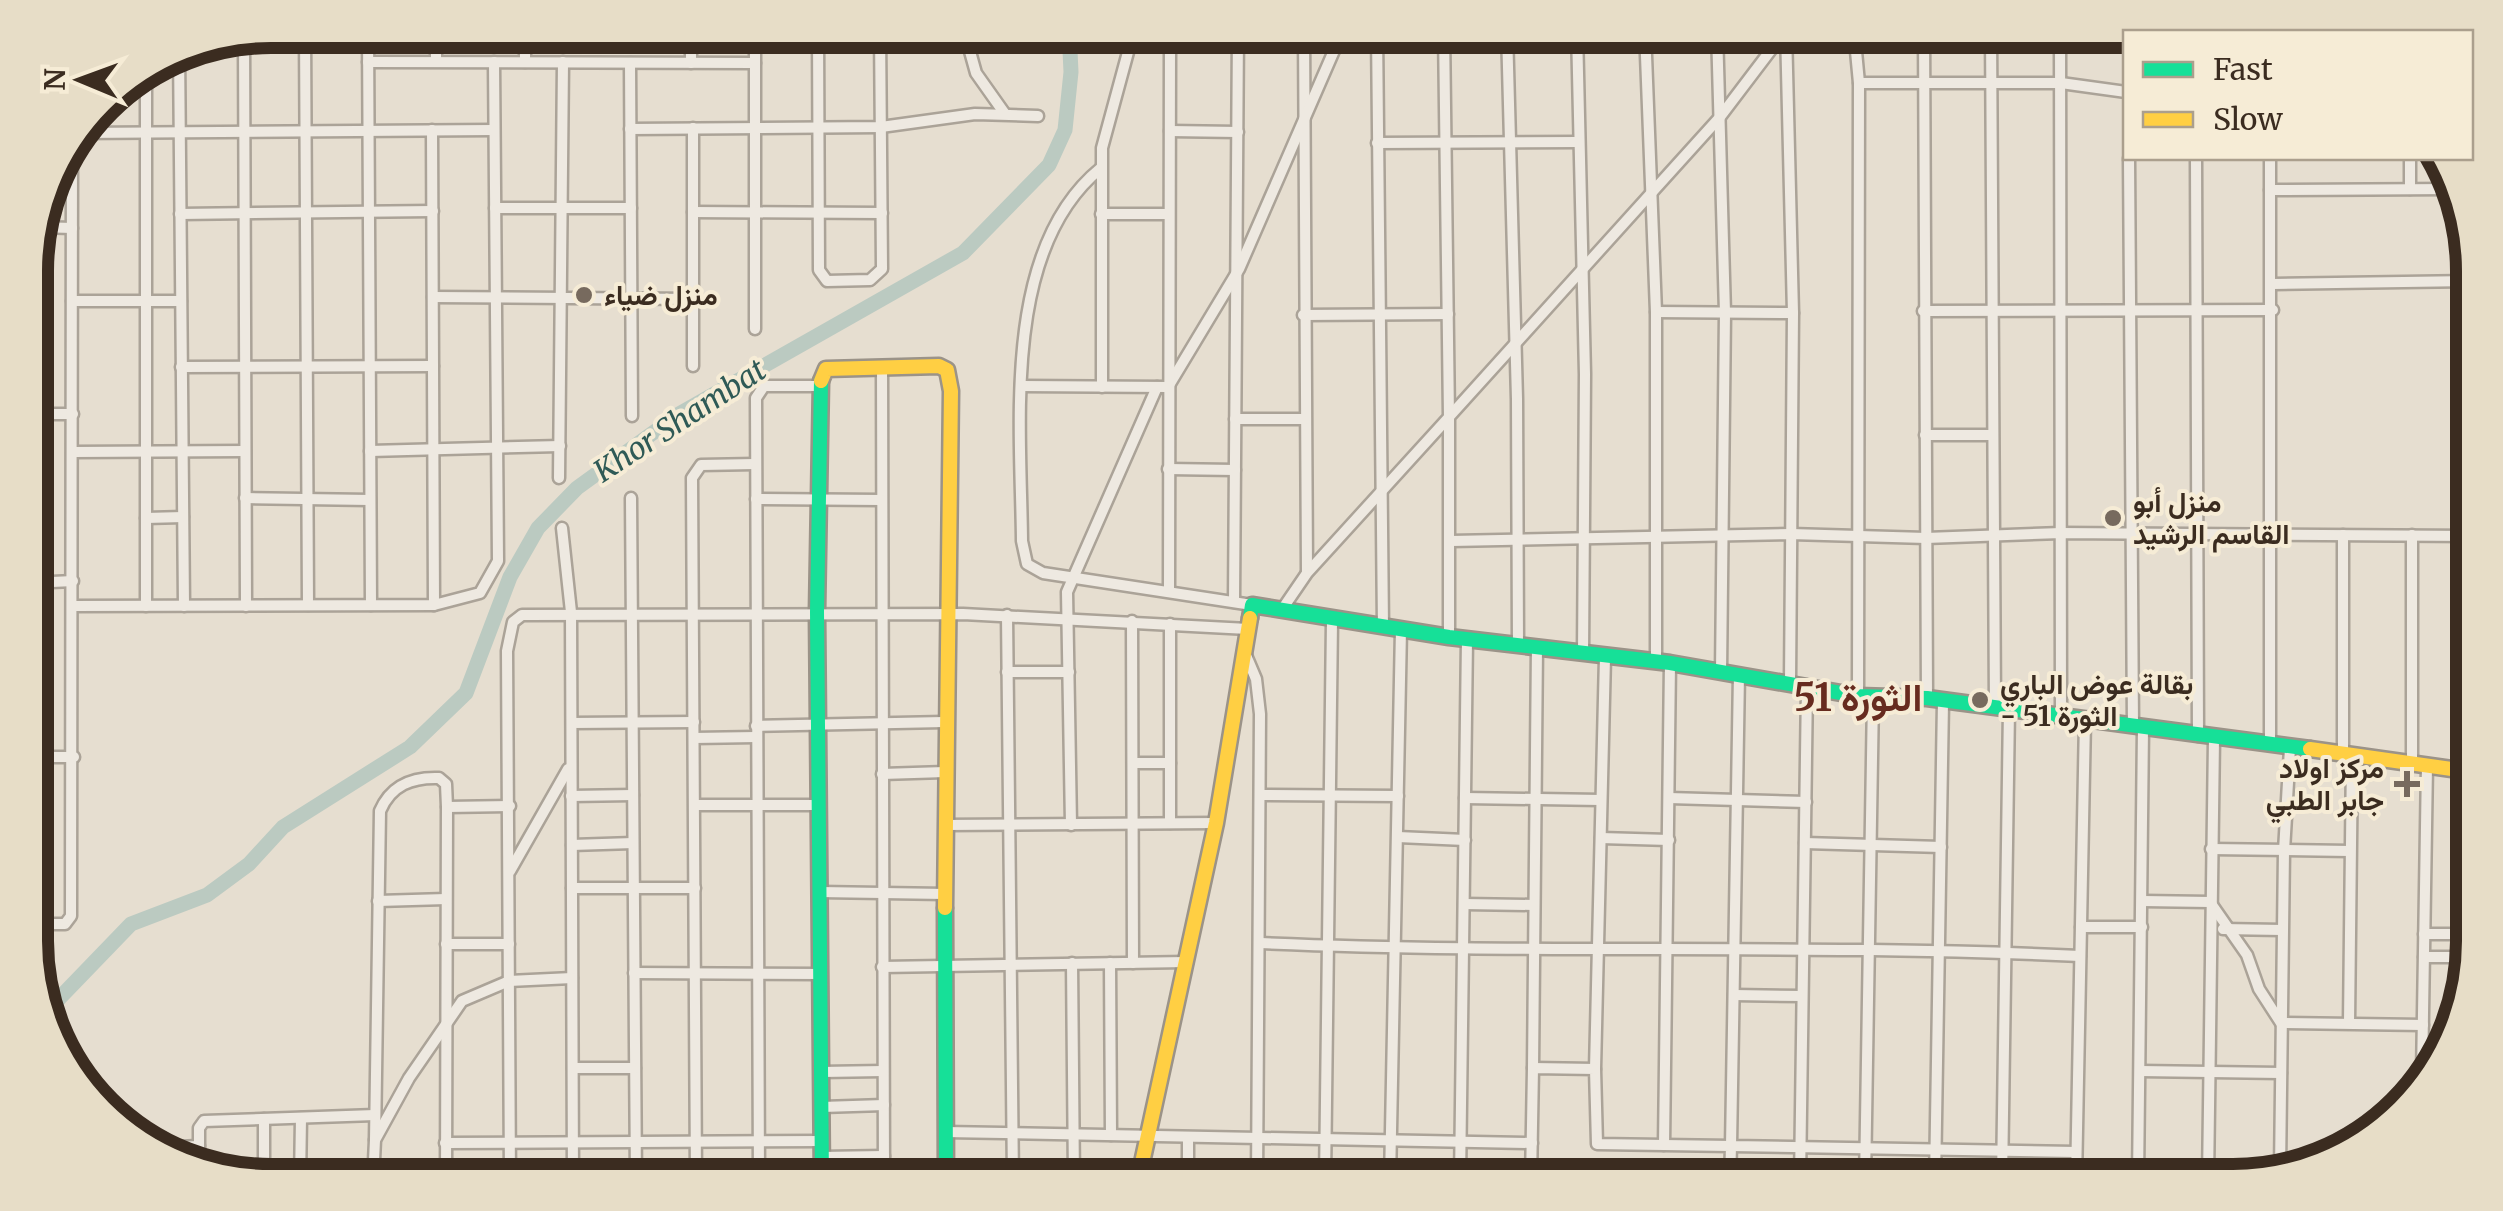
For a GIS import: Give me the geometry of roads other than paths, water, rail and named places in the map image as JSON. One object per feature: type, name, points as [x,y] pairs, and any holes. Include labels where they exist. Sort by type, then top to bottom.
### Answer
[{"type":"street","points":[[305,48],[308,605]]},
{"type":"street","points":[[368,48],[371,605]]},
{"type":"street","points":[[436,48],[436,61]]},
{"type":"street","points":[[525,48],[525,62]]},
{"type":"street","points":[[692,48],[692,63]]},
{"type":"street","points":[[755,48],[755,329]]},
{"type":"street","points":[[818,48],[820,275],[827,281],[870,280],[880,274],[880,48]]},
{"type":"street","points":[[969,48],[976,73],[1005,114]]},
{"type":"street","points":[[1102,387],[1101,168],[1129,48]]},
{"type":"street","points":[[1169,590],[1168,468],[1162,386],[1170,48]]},
{"type":"street","points":[[1234,602],[1240,269],[1238,48]]},
{"type":"street","points":[[1304,48],[1307,573]]},
{"type":"street","points":[[1071,825],[1071,577],[1162,386],[1240,269],[1335,48]]},
{"type":"street","points":[[1377,48],[1383,627]]},
{"type":"street","points":[[1444,48],[1449,637]]},
{"type":"street","points":[[1507,48],[1518,644]]},
{"type":"street","points":[[1577,48],[1583,654]]},
{"type":"street","points":[[1646,48],[1656,312],[1657,537],[1669,798],[1664,1145]]},
{"type":"street","points":[[1718,48],[1725,313],[1726,536],[1721,672]]},
{"type":"street","points":[[1281,611],[1307,573],[1720,116],[1772,48]]},
{"type":"street","points":[[1786,48],[1792,314],[1790,682]]},
{"type":"street","points":[[1856,48],[1860,82],[1858,536],[1871,845],[1866,1163]]},
{"type":"street","points":[[1924,48],[1926,698]]},
{"type":"street","points":[[1992,48],[1992,435],[2002,708],[2005,953],[2002,1163]]},
{"type":"street","points":[[2060,48],[2060,714]]},
{"type":"street","points":[[244,50],[246,606]]},
{"type":"street","points":[[368,62],[755,63]]},
{"type":"street","points":[[74,606],[434,605],[470,599],[492,580],[498,560],[494,62]]},
{"type":"street","points":[[559,478],[563,62]]},
{"type":"street","points":[[630,63],[632,416]]},
{"type":"street","points":[[178,67],[184,606]]},
{"type":"street","points":[[1860,82],[2060,83],[2123,92]]},
{"type":"street","points":[[146,86],[146,606]]},
{"type":"street","points":[[630,129],[881,127],[1005,114],[1038,116]]},
{"type":"street","points":[[693,128],[693,366]]},
{"type":"street","points":[[432,130],[434,605]]},
{"type":"street","points":[[96,133],[494,130]]},
{"type":"street","points":[[1170,131],[1238,132]]},
{"type":"street","points":[[1377,142],[1579,142]]},
{"type":"street","points":[[2128,160],[2130,534],[2143,900],[2138,1163]]},
{"type":"street","points":[[2196,160],[2198,736]]},
{"type":"street","points":[[2270,160],[2270,744]]},
{"type":"street","points":[[2410,160],[2410,189]]},
{"type":"street","points":[[1101,168],[1060,212],[1040,253],[1022,386],[1024,554],[1035,571],[1169,590],[1332,620],[1663,663],[1866,697],[1926,698],[2060,714],[2214,739],[2456,770]]},
{"type":"street","points":[[48,924],[65,924],[71,916],[72,169]]},
{"type":"street","points":[[2270,190],[2440,189]]},
{"type":"street","points":[[495,208],[631,208]]},
{"type":"street","points":[[180,214],[433,211]]},
{"type":"street","points":[[693,212],[882,214]]},
{"type":"street","points":[[1101,214],[1169,214]]},
{"type":"street","points":[[52,228],[72,228]]},
{"type":"street","points":[[2272,284],[2456,282]]},
{"type":"street","points":[[433,297],[693,300]]},
{"type":"street","points":[[72,302],[181,301]]},
{"type":"street","points":[[1923,310],[2273,310]]},
{"type":"street","points":[[1656,312],[1792,314]]},
{"type":"street","points":[[1303,315],[1448,314]]},
{"type":"street","points":[[181,367],[433,366]]},
{"type":"street","points":[[822,1164],[817,612],[821,373],[826,369],[938,366],[947,370],[950,381],[944,722],[946,1164]]},
{"type":"street","points":[[882,368],[884,1164]]},
{"type":"street","points":[[759,1164],[758,389],[820,386]]},
{"type":"street","points":[[1022,386],[1162,386]]},
{"type":"street","points":[[48,414],[73,414]]},
{"type":"street","points":[[1235,419],[1305,418]]},
{"type":"street","points":[[1925,435],[1992,435]]},
{"type":"street","points":[[370,451],[560,446]]},
{"type":"street","points":[[73,452],[245,451]]},
{"type":"street","points":[[696,1164],[693,472],[700,465],[756,464]]},
{"type":"street","points":[[1168,468],[1235,470]]},
{"type":"street","points":[[245,498],[370,500]]},
{"type":"street","points":[[631,498],[636,1164]]},
{"type":"street","points":[[756,499],[881,500]]},
{"type":"street","points":[[146,518],[183,517]]},
{"type":"street","points":[[562,528],[571,612],[573,1164]]},
{"type":"street","points":[[1451,541],[1791,534],[1926,538],[2061,533],[2456,536]]},
{"type":"street","points":[[2342,535],[2350,852],[2349,1023]]},
{"type":"street","points":[[2412,536],[2424,934],[2422,1056]]},
{"type":"street","points":[[48,582],[74,581]]},
{"type":"street","points":[[1141,1164],[1216,824],[1252,606]]},
{"type":"street","points":[[510,1164],[508,634],[522,614],[694,611],[1007,615],[1248,629]]},
{"type":"street","points":[[1007,615],[1012,1164]]},
{"type":"street","points":[[1325,1163],[1332,620]]},
{"type":"street","points":[[1132,622],[1133,963]]},
{"type":"street","points":[[1170,624],[1170,823]]},
{"type":"street","points":[[1390,1163],[1401,629]]},
{"type":"street","points":[[1460,1163],[1467,638]]},
{"type":"street","points":[[1531,1163],[1537,646]]},
{"type":"street","points":[[1244,652],[1259,698],[1262,795],[1257,1164]]},
{"type":"street","points":[[1605,657],[1595,1070],[1597,1144],[2075,1152]]},
{"type":"street","points":[[1006,672],[1069,672]]},
{"type":"street","points":[[1731,1163],[1738,674]]},
{"type":"street","points":[[1800,1163],[1807,686]]},
{"type":"street","points":[[1936,1163],[1943,702]]},
{"type":"street","points":[[2075,1163],[2085,720]]},
{"type":"street","points":[[572,723],[694,722]]},
{"type":"street","points":[[694,738],[818,724],[944,722]]},
{"type":"street","points":[[2208,1163],[2214,739]]},
{"type":"street","points":[[2280,1158],[2282,930],[2290,748]]},
{"type":"street","points":[[48,757],[74,757]]},
{"type":"street","points":[[510,872],[572,762]]},
{"type":"street","points":[[1132,763],[1170,763]]},
{"type":"street","points":[[882,774],[945,772]]},
{"type":"street","points":[[374,1164],[378,826],[385,798],[409,781],[439,778],[446,784],[448,807],[446,1164]]},
{"type":"street","points":[[571,796],[633,795]]},
{"type":"street","points":[[1262,795],[1398,796]]},
{"type":"street","points":[[1465,798],[1601,800]]},
{"type":"street","points":[[1669,798],[1806,802]]},
{"type":"street","points":[[694,806],[820,805]]},
{"type":"street","points":[[448,807],[510,806]]},
{"type":"street","points":[[945,826],[1216,824]]},
{"type":"street","points":[[1398,838],[1465,840]]},
{"type":"street","points":[[1601,838],[1669,840]]},
{"type":"street","points":[[572,845],[633,843]]},
{"type":"street","points":[[1805,843],[1941,847]]},
{"type":"street","points":[[2211,849],[2350,852]]},
{"type":"street","points":[[572,888],[695,888]]},
{"type":"street","points":[[820,892],[945,894]]},
{"type":"street","points":[[378,901],[446,899]]},
{"type":"street","points":[[2143,900],[2210,902]]},
{"type":"street","points":[[2210,902],[2247,955],[2259,989],[2281,1023]]},
{"type":"street","points":[[1464,904],[1534,905]]},
{"type":"street","points":[[2081,926],[2142,928]]},
{"type":"street","points":[[2210,928],[2282,930]]},
{"type":"street","points":[[2424,934],[2456,934]]},
{"type":"street","points":[[1261,942],[1733,952],[1869,949],[2080,956]]},
{"type":"street","points":[[446,944],[509,944]]},
{"type":"street","points":[[2424,956],[2455,957]]},
{"type":"street","points":[[882,967],[1186,962]]},
{"type":"street","points":[[1072,963],[1074,1164]]},
{"type":"street","points":[[1110,963],[1111,1135]]},
{"type":"street","points":[[634,973],[821,974]]},
{"type":"street","points":[[375,1140],[462,1001],[510,981],[572,978]]},
{"type":"street","points":[[1734,995],[1802,996]]},
{"type":"street","points":[[2281,1023],[2423,1024]]},
{"type":"street","points":[[573,1068],[636,1068]]},
{"type":"street","points":[[1532,1068],[1595,1070]]},
{"type":"street","points":[[822,1072],[883,1071]]},
{"type":"street","points":[[2140,1071],[2280,1073]]},
{"type":"street","points":[[822,1107],[884,1105]]},
{"type":"street","points":[[199,1152],[202,1122],[375,1115]]},
{"type":"street","points":[[300,1164],[301,1118]]},
{"type":"street","points":[[264,1119],[264,1164]]},
{"type":"street","points":[[945,1132],[1532,1144]]},
{"type":"street","points":[[1188,1138],[1188,1164]]},
{"type":"street","points":[[446,1143],[758,1143],[884,1156]]},
{"type":"street","points":[[187,1147],[199,1146]]},
{"type":"waterway","name":"Khor Shambat","points":[[56,1002],[131,924],[207,895],[249,864],[283,827],[410,747],[466,693],[510,577],[538,528],[577,488],[679,414],[963,253],[1049,165],[1065,130],[1070,48]]},
{"type":"place","name":"منزل ضياء","points":[[584,295]]},
{"type":"place","name":"منزل أبو القاسم الرشيد","points":[[2113,518]]},
{"type":"place","name":"بقالة عوض الباري - الثورة 51","points":[[1980,700]]},
{"type":"place","name":"مركز اولاد جابر الطبي","points":[[2407,784]]},
{"type":"district","name":"الثورة 51","points":[[1858,698]]}]
